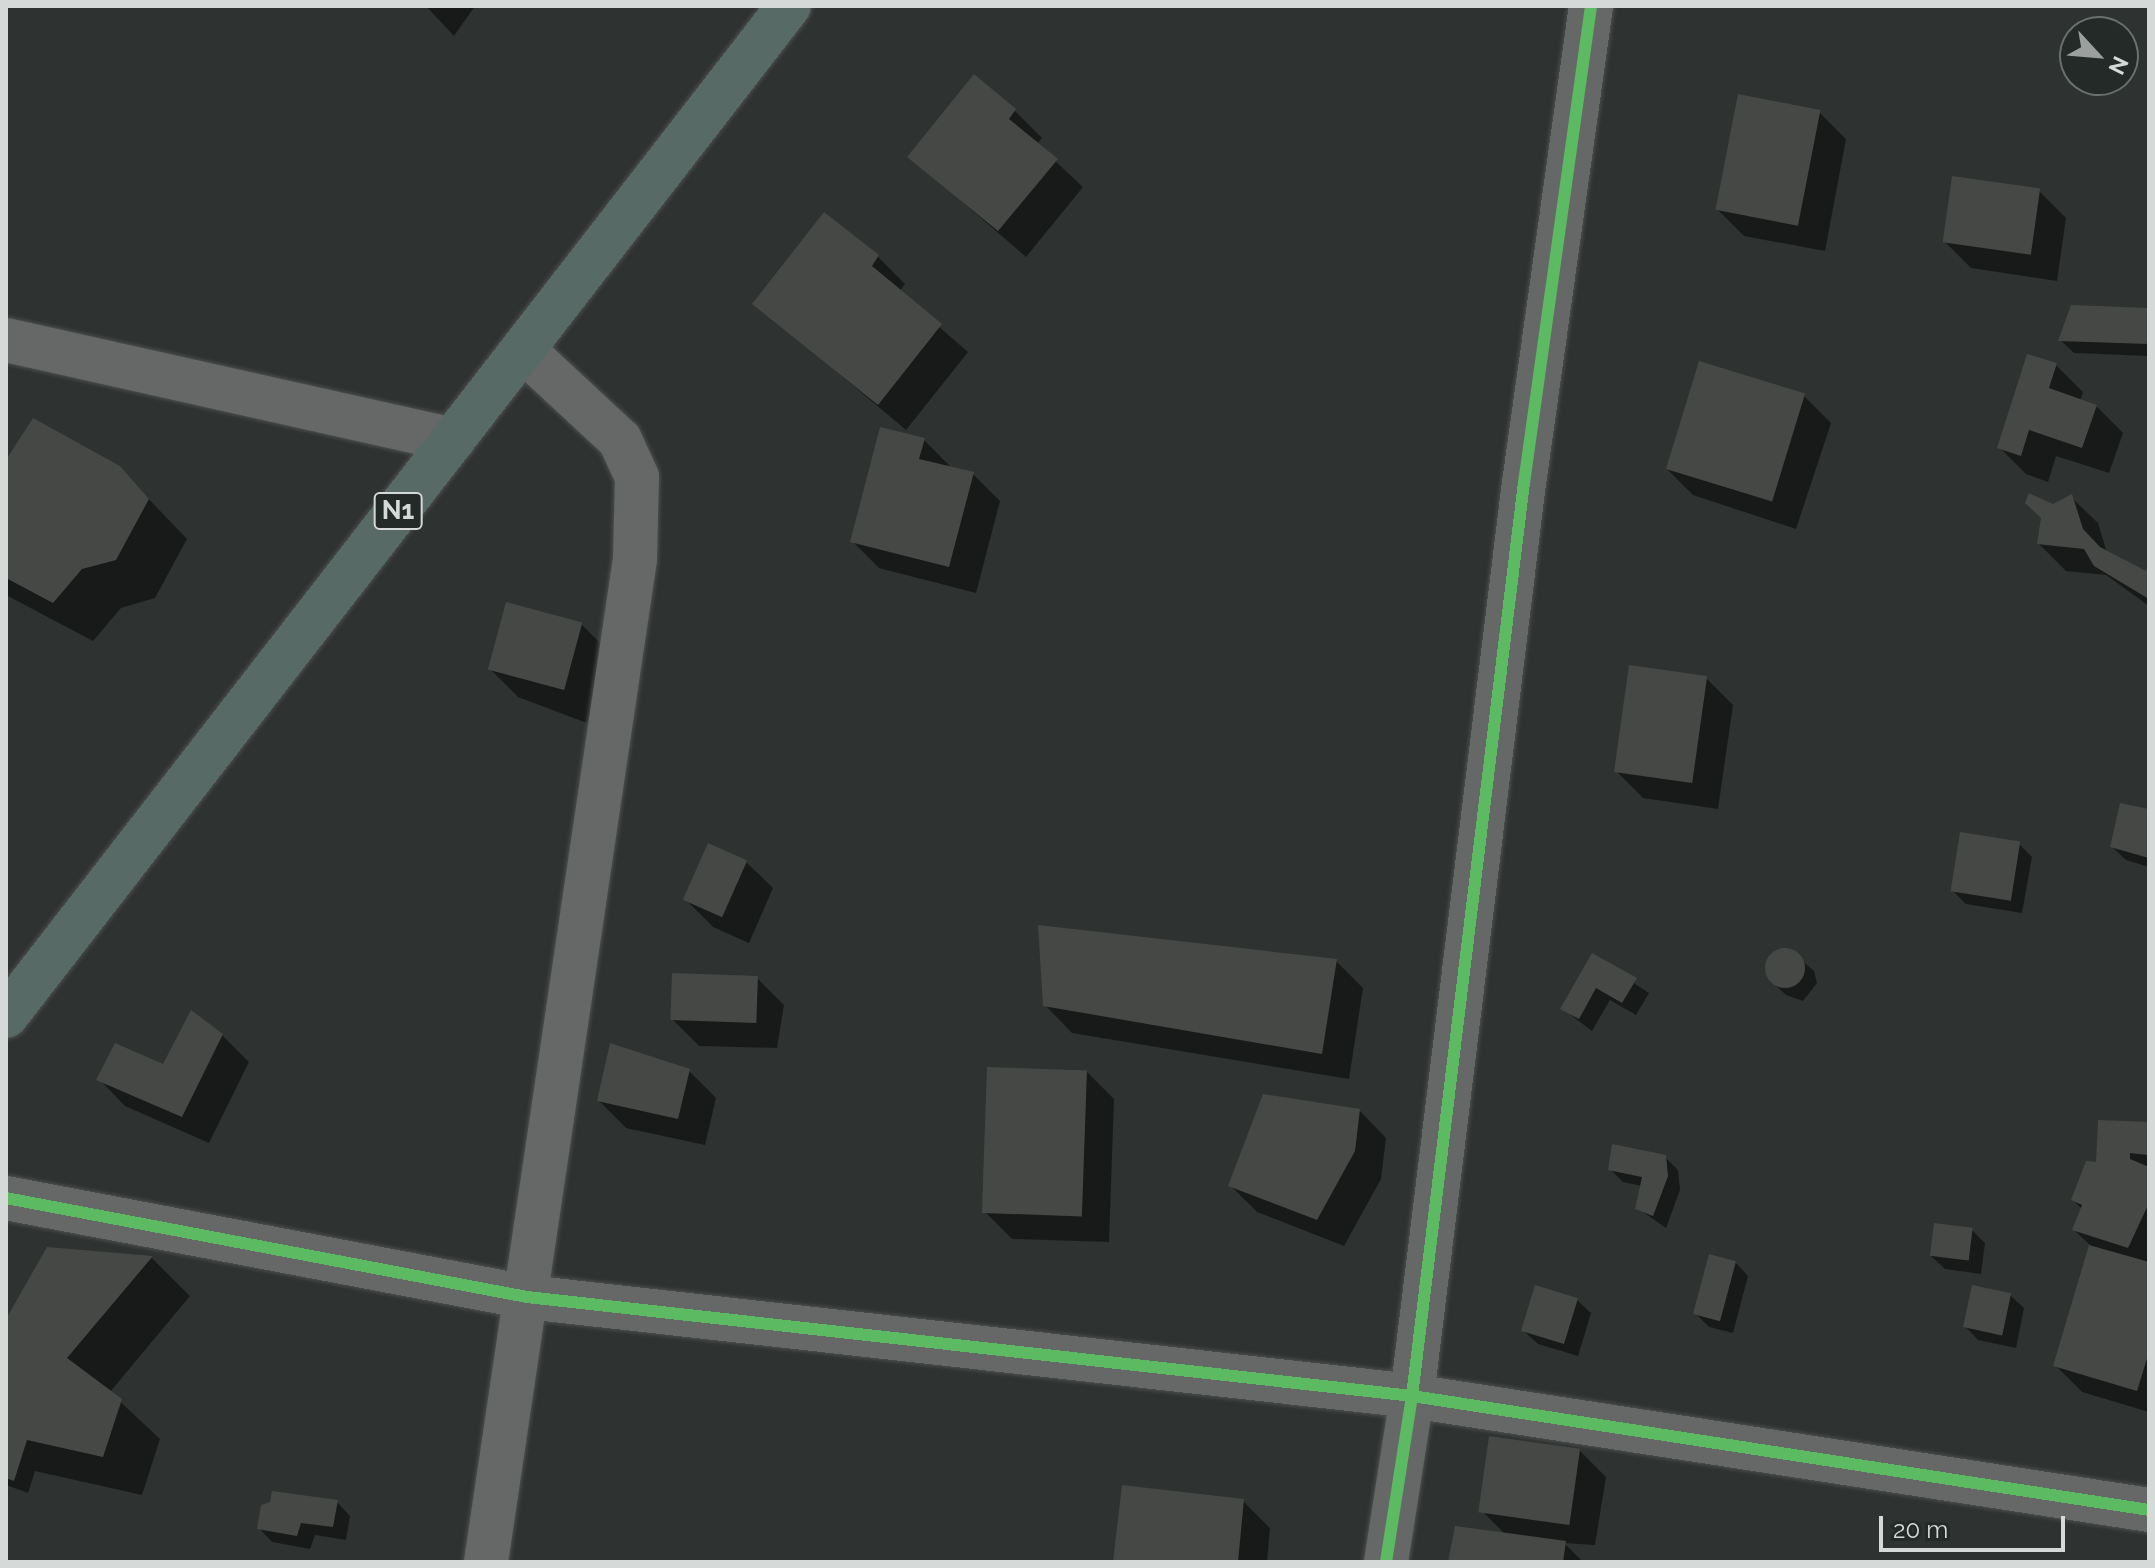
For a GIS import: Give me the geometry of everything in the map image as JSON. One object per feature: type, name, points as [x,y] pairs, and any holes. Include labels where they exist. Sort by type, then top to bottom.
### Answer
[{"type":"highway","name":"N1","points":[[6,1016],[789,6]]},
{"type":"street","points":[[1386,1562],[1412,1396],[1524,483],[1591,6]]},
{"type":"street","points":[[6,340],[453,440]]},
{"type":"street","points":[[486,1562],[635,559],[637,477],[620,440],[523,350]]},
{"type":"street","points":[[6,1198],[527,1297],[1412,1396],[2149,1510]]},
{"type":"building","points":[[974,74],[1016,109],[1009,119],[1058,159],[998,231],[907,157]]},
{"type":"building","points":[[1738,94],[1820,110],[1798,226],[1715,210]]},
{"type":"building","points":[[1952,176],[2040,188],[2031,255],[1943,242]]},
{"type":"building","points":[[824,212],[879,255],[872,266],[942,324],[878,405],[752,304]]},
{"type":"building","points":[[2071,305],[2149,308],[2149,344],[2058,341]]},
{"type":"building","points":[[2027,354],[2057,363],[2049,388],[2097,405],[2082,448],[2029,430],[2021,456],[1997,448]]},
{"type":"building","points":[[1699,361],[1805,393],[1772,502],[1666,469]]},
{"type":"building","points":[[33,418],[120,466],[149,499],[116,560],[82,569],[53,603],[6,578],[6,460]]},
{"type":"building","points":[[880,427],[925,438],[919,459],[974,472],[949,567],[850,542]]},
{"type":"building","points":[[2029,493],[2053,504],[2072,494],[2083,529],[2100,547],[2146,571],[2149,562],[2149,599],[2094,566],[2084,549],[2037,544],[2041,518],[2025,503]]},
{"type":"building","points":[[506,602],[582,622],[564,690],[488,670]]},
{"type":"building","points":[[1629,665],[1707,676],[1692,783],[1614,772]]},
{"type":"building","points":[[2120,803],[2149,809],[2149,858],[2110,847]]},
{"type":"building","points":[[1960,832],[2020,842],[2011,901],[1951,891]]},
{"type":"building","points":[[708,843],[747,860],[722,917],[683,900]]},
{"type":"building","points":[[1038,925],[1337,959],[1322,1054],[1043,1006]]},
{"type":"building","points":[[1785,948],[1799,954],[1805,968],[1799,982],[1785,988],[1771,982],[1765,968],[1771,954]]},
{"type":"building","points":[[1592,953],[1637,978],[1622,1003],[1596,988],[1579,1019],[1560,1009]]},
{"type":"building","points":[[672,973],[758,976],[756,1023],[670,1020]]},
{"type":"building","points":[[191,1010],[223,1034],[182,1117],[96,1080],[115,1043],[163,1064]]},
{"type":"building","points":[[610,1043],[690,1069],[678,1119],[597,1101]]},
{"type":"building","points":[[987,1067],[1087,1070],[1082,1216],[982,1213]]},
{"type":"building","points":[[1263,1094],[1360,1109],[1355,1151],[1317,1220],[1228,1186]]},
{"type":"building","points":[[2098,1120],[2149,1122],[2148,1155],[2130,1153],[2130,1159],[2149,1167],[2149,1203],[2128,1248],[2072,1230],[2082,1205],[2071,1200],[2086,1161],[2096,1162]]},
{"type":"building","points":[[1612,1144],[1666,1155],[1668,1176],[1653,1216],[1635,1209],[1642,1177],[1608,1170]]},
{"type":"building","points":[[1934,1223],[1973,1228],[1969,1261],[1930,1256]]},
{"type":"building","points":[[2089,1245],[2149,1262],[2149,1352],[2137,1391],[2053,1366]]},
{"type":"building","points":[[47,1247],[153,1256],[67,1358],[122,1399],[103,1457],[27,1440],[14,1481],[6,1478],[6,1319]]},
{"type":"building","points":[[1709,1254],[1736,1261],[1720,1321],[1693,1314]]},
{"type":"building","points":[[1535,1285],[1578,1298],[1564,1344],[1521,1331]]},
{"type":"building","points":[[1972,1285],[2011,1293],[2002,1335],[1963,1327]]},
{"type":"building","points":[[1489,1436],[1580,1449],[1569,1525],[1478,1512]]},
{"type":"building","points":[[1122,1485],[1244,1499],[1238,1562],[1113,1562]]},
{"type":"building","points":[[272,1491],[338,1500],[333,1527],[301,1523],[297,1536],[257,1529],[261,1505],[270,1502]]},
{"type":"building","points":[[1455,1526],[1566,1541],[1563,1562],[1448,1562]]},
{"type":"cycle path","points":[[1386,1562],[1412,1396],[1524,483],[1591,6]]},
{"type":"cycle path","points":[[6,1198],[527,1297],[1412,1396],[2149,1510]]}]
